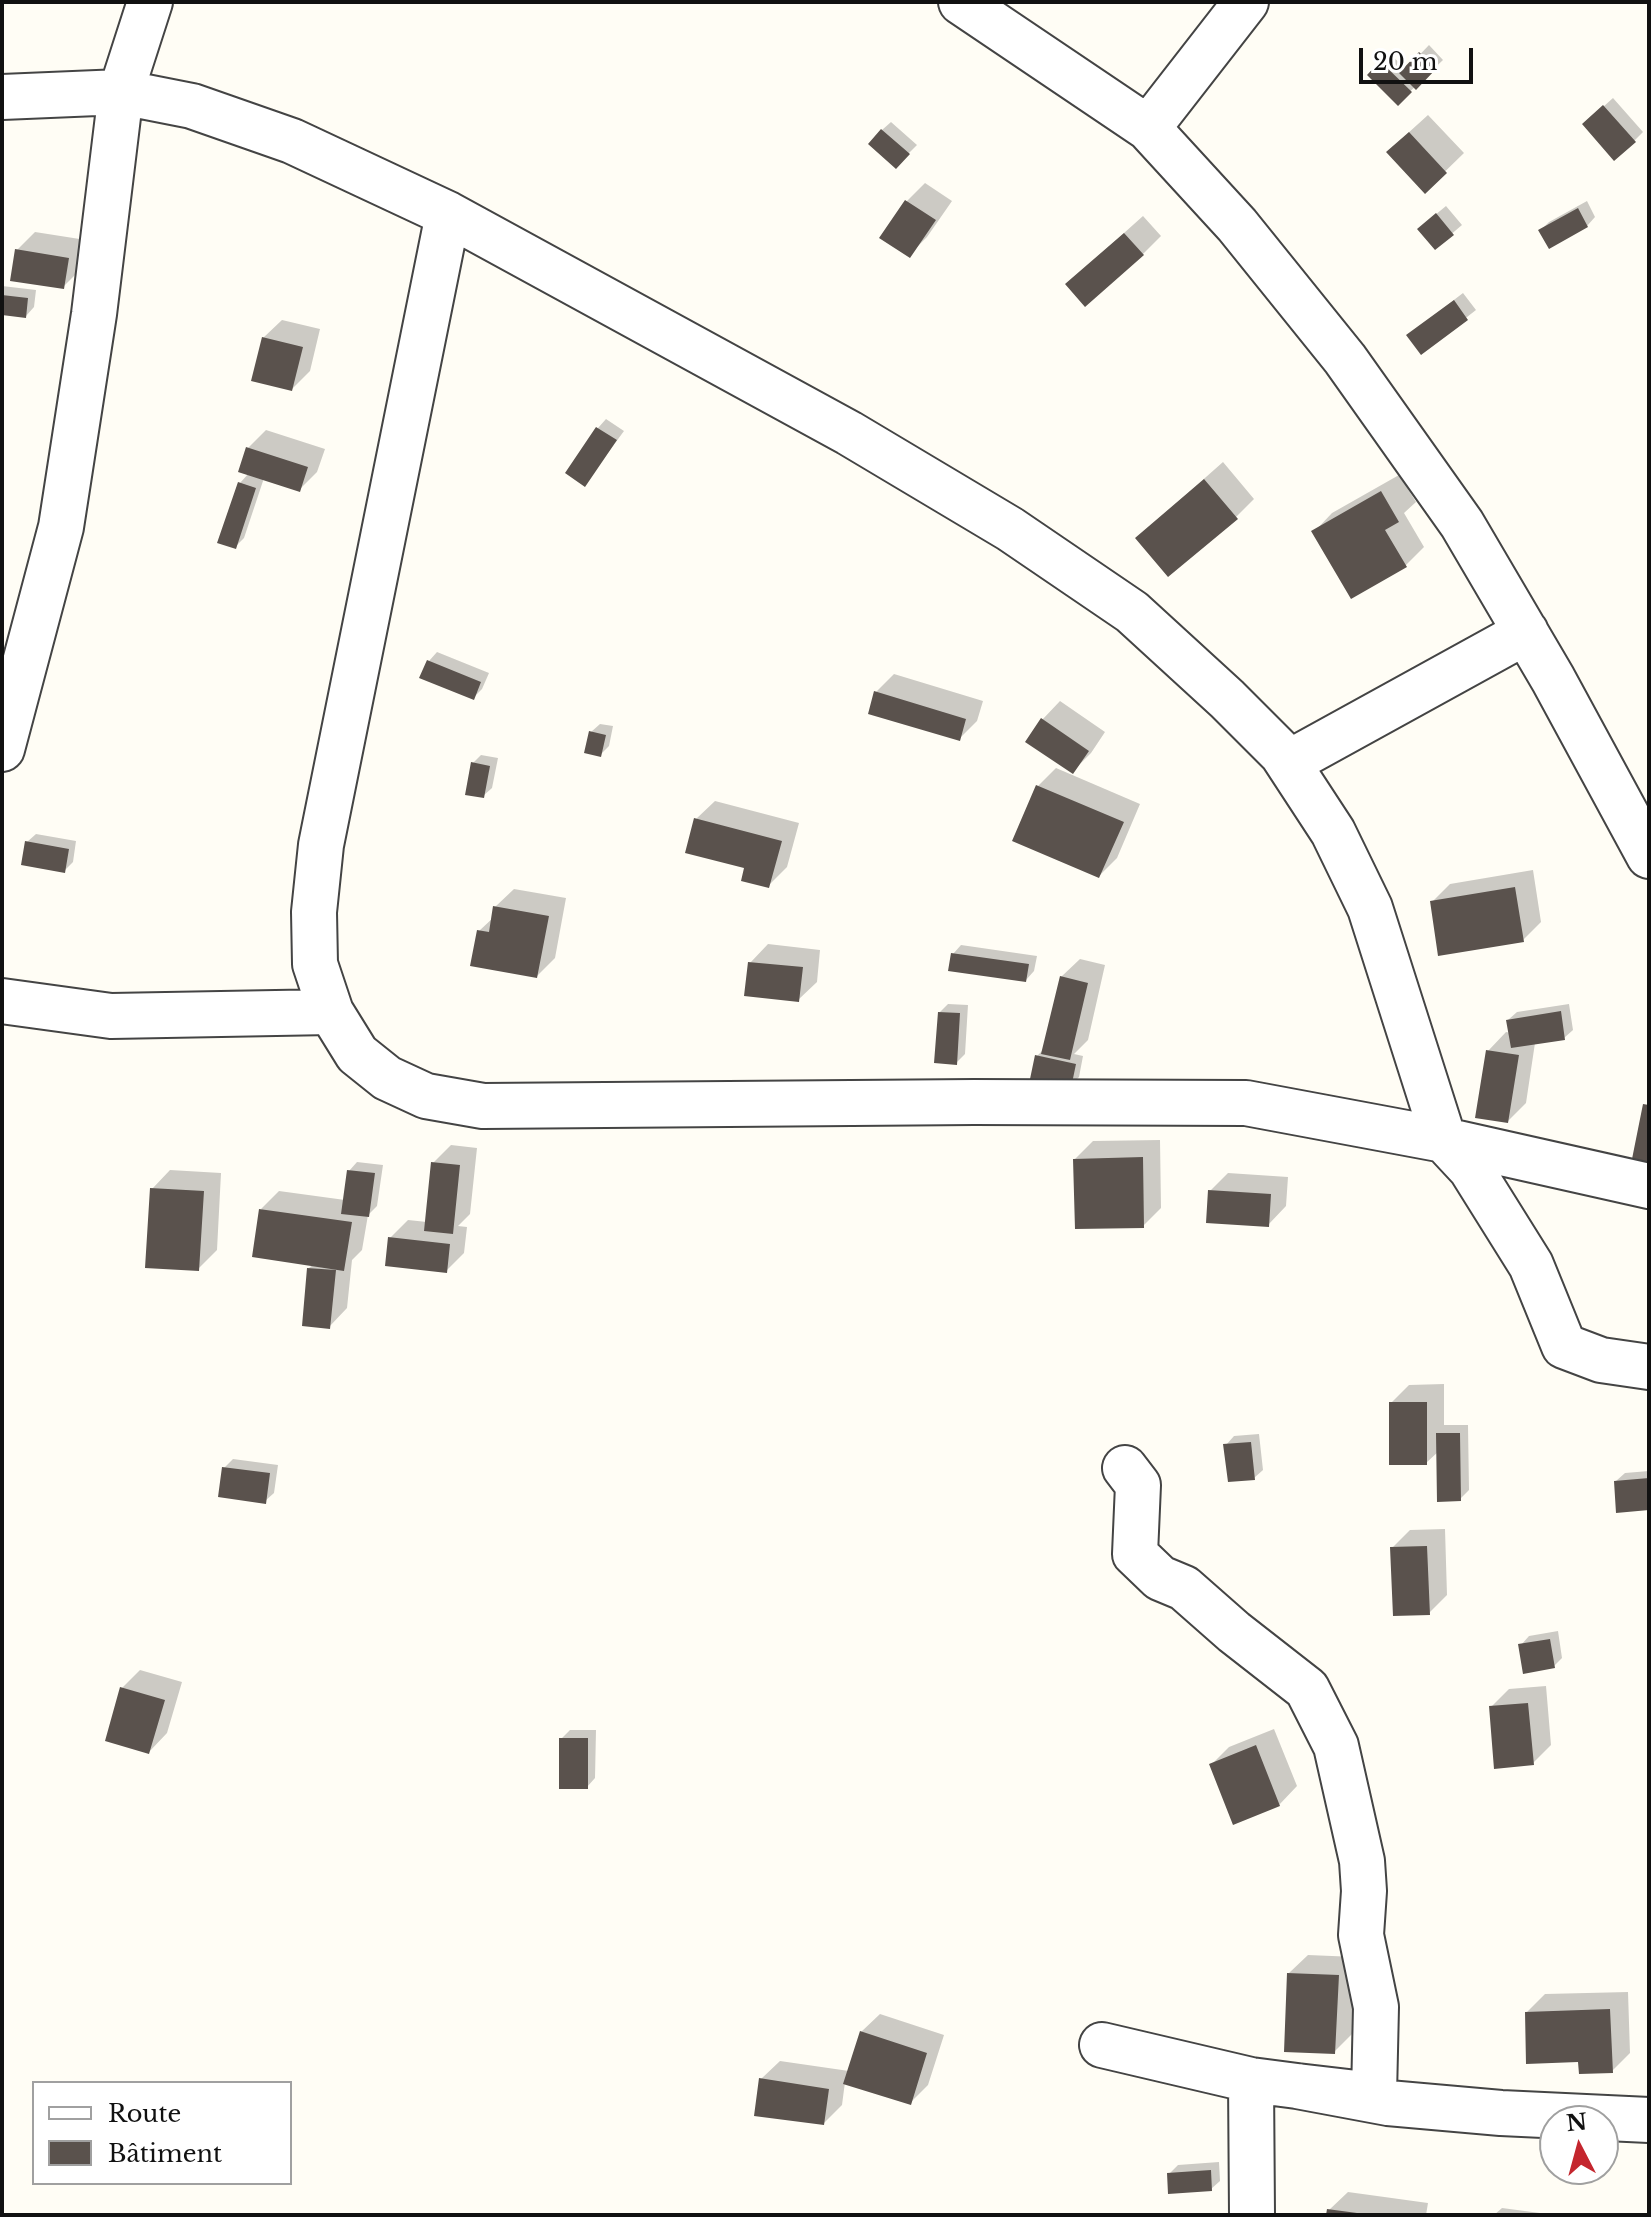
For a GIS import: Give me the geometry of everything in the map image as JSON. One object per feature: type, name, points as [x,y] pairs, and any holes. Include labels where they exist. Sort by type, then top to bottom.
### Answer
[{"type":"street","points":[[2,749],[61,527],[94,314],[121,92],[150,2]]},
{"type":"street","points":[[961,2],[1148,128],[1237,225],[1345,359],[1462,524],[1526,632],[1649,856]]},
{"type":"street","points":[[1148,128],[1246,2]]},
{"type":"street","points":[[2,97],[121,92],[192,106],[292,141],[448,214],[849,433],[1010,529],[1132,612],[1227,699],[1288,763],[1333,832],[1370,908],[1444,1140],[1471,1169],[1531,1265],[1564,1346],[1601,1360],[1649,1367]]},
{"type":"street","points":[[448,214],[321,845],[314,912],[315,964],[331,1012],[357,1054],[387,1078],[426,1096],[483,1106],[1246,1103],[1444,1140],[1649,1186]]},
{"type":"street","points":[[1288,763],[1526,632]]},
{"type":"street","points":[[2,1001],[111,1016],[331,1012]]},
{"type":"street","points":[[1102,2045],[1251,2080],[1374,2095],[1376,2007],[1361,1935],[1364,1891],[1362,1861],[1336,1746],[1307,1689],[1184,1588],[1160,1578],[1135,1554],[1138,1485],[1125,1468]]},
{"type":"street","points":[[1251,2080],[1252,2215]]},
{"type":"street","points":[[1297,2086],[1388,2103],[1501,2113],[1649,2120]]},
{"type":"building","points":[[1419,52],[1436,69],[1416,90],[1399,73]]},
{"type":"building","points":[[1380,61],[1412,92],[1398,106],[1367,75]]},
{"type":"building","points":[[1603,105],[1636,142],[1614,161],[1582,124]]},
{"type":"building","points":[[881,129],[910,154],[896,169],[868,144]]},
{"type":"building","points":[[1409,132],[1447,173],[1425,194],[1386,152]]},
{"type":"building","points":[[905,200],[936,220],[910,258],[879,238]]},
{"type":"building","points":[[1578,208],[1588,227],[1549,249],[1538,230]]},
{"type":"building","points":[[1436,213],[1454,235],[1435,250],[1417,229]]},
{"type":"building","points":[[1124,233],[1144,255],[1085,307],[1065,284]]},
{"type":"building","points":[[15,249],[69,258],[64,289],[10,281]]},
{"type":"building","points":[[2,295],[28,298],[26,318],[2,315]]},
{"type":"building","points":[[1454,300],[1468,320],[1421,355],[1406,335]]},
{"type":"building","points":[[262,337],[303,347],[292,391],[251,381]]},
{"type":"building","points":[[596,427],[617,440],[585,487],[565,473]]},
{"type":"building","points":[[246,447],[308,467],[300,492],[238,472]]},
{"type":"building","points":[[1204,479],[1238,519],[1168,577],[1135,538]]},
{"type":"building","points":[[238,482],[256,488],[236,549],[217,543]]},
{"type":"building","points":[[1381,491],[1399,522],[1385,530],[1407,567],[1351,599],[1311,531]]},
{"type":"building","points":[[427,660],[481,682],[474,700],[419,678]]},
{"type":"building","points":[[874,691],[966,719],[960,741],[868,714]]},
{"type":"building","points":[[1041,718],[1089,751],[1073,774],[1025,742]]},
{"type":"building","points":[[589,731],[606,735],[601,757],[584,753]]},
{"type":"building","points":[[471,762],[490,766],[484,798],[465,795]]},
{"type":"building","points":[[1036,785],[1124,822],[1099,878],[1012,841]]},
{"type":"building","points":[[694,818],[782,841],[769,888],[741,881],[744,868],[685,853]]},
{"type":"building","points":[[25,841],[69,849],[65,873],[21,865]]},
{"type":"building","points":[[1515,887],[1524,942],[1438,956],[1430,901]]},
{"type":"building","points":[[493,906],[549,916],[537,978],[470,966],[477,930],[489,932]]},
{"type":"building","points":[[951,953],[1029,964],[1026,982],[948,971]]},
{"type":"building","points":[[748,962],[803,967],[799,1002],[744,996]]},
{"type":"building","points":[[1060,976],[1088,983],[1070,1060],[1041,1054]]},
{"type":"building","points":[[1561,1011],[1565,1040],[1511,1048],[1506,1020]]},
{"type":"building","points":[[938,1012],[960,1013],[957,1065],[934,1063]]},
{"type":"building","points":[[1486,1050],[1519,1055],[1508,1123],[1475,1118]]},
{"type":"building","points":[[1035,1055],[1076,1064],[1071,1088],[1030,1079]]},
{"type":"building","points":[[1643,1104],[1649,1105],[1649,1163],[1632,1159]]},
{"type":"building","points":[[1143,1157],[1144,1228],[1075,1229],[1073,1159]]},
{"type":"building","points":[[431,1162],[460,1165],[453,1234],[424,1231]]},
{"type":"building","points":[[347,1170],[375,1173],[369,1217],[341,1214]]},
{"type":"building","points":[[150,1188],[204,1191],[199,1271],[145,1268]]},
{"type":"building","points":[[1208,1190],[1271,1194],[1269,1227],[1206,1223]]},
{"type":"building","points":[[259,1209],[352,1222],[344,1271],[252,1257]]},
{"type":"building","points":[[388,1237],[450,1244],[447,1273],[385,1266]]},
{"type":"building","points":[[307,1268],[336,1270],[330,1329],[302,1326]]},
{"type":"building","points":[[1389,1402],[1427,1402],[1427,1465],[1389,1465]]},
{"type":"building","points":[[1436,1433],[1460,1433],[1461,1501],[1437,1502]]},
{"type":"building","points":[[1251,1442],[1255,1480],[1228,1482],[1223,1444]]},
{"type":"building","points":[[222,1467],[270,1473],[266,1504],[218,1497]]},
{"type":"building","points":[[1649,1478],[1649,1510],[1616,1513],[1614,1481]]},
{"type":"building","points":[[1427,1546],[1430,1615],[1393,1616],[1390,1547]]},
{"type":"building","points":[[1550,1639],[1555,1668],[1523,1674],[1518,1644]]},
{"type":"building","points":[[120,1687],[165,1700],[149,1754],[105,1741]]},
{"type":"building","points":[[1528,1703],[1534,1765],[1494,1769],[1489,1706]]},
{"type":"building","points":[[559,1738],[588,1738],[588,1789],[559,1789]]},
{"type":"building","points":[[1256,1745],[1280,1806],[1233,1825],[1209,1764]]},
{"type":"building","points":[[1287,1973],[1339,1975],[1335,2054],[1284,2052]]},
{"type":"building","points":[[1610,2009],[1613,2073],[1579,2074],[1578,2062],[1526,2064],[1525,2012]]},
{"type":"building","points":[[860,2031],[927,2053],[911,2105],[843,2084]]},
{"type":"building","points":[[759,2078],[829,2089],[824,2125],[754,2116]]},
{"type":"building","points":[[1211,2170],[1212,2191],[1168,2194],[1167,2173]]},
{"type":"building","points":[[1327,2209],[1357,2213],[1357,2215],[1326,2215]]}]
